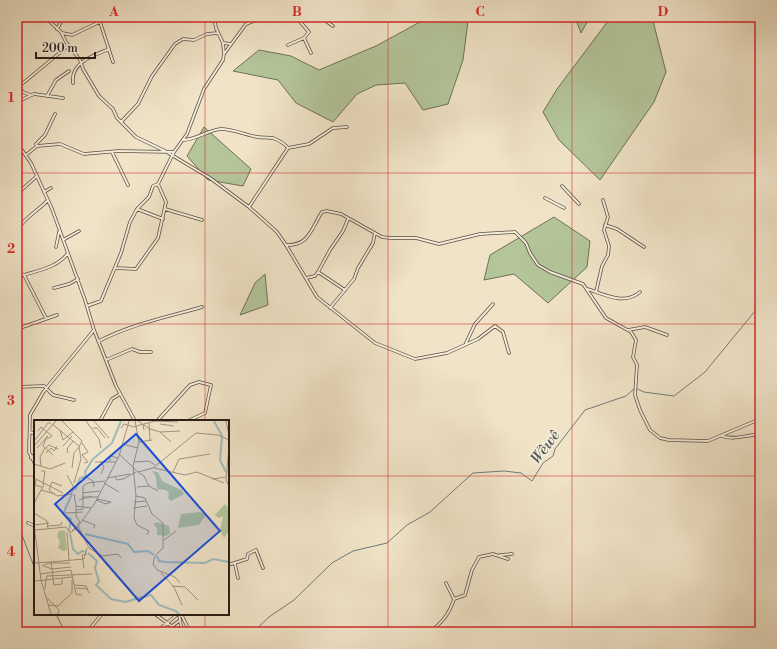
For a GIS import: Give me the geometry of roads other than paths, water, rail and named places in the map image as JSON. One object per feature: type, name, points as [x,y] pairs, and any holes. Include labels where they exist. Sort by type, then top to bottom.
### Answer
[{"type":"street","points":[[45,17],[61,32],[81,62],[83,69],[99,96],[113,108],[121,122],[136,137],[165,151],[171,156],[210,178],[249,207],[277,232],[317,297],[375,343],[415,359],[447,353],[466,343],[478,339],[491,327],[497,327],[503,332],[509,353]]},
{"type":"street","points":[[58,29],[64,17]]},
{"type":"street","points":[[214,17],[218,33],[223,43],[224,54]]},
{"type":"street","points":[[87,306],[101,301],[115,268],[130,222],[137,209],[149,197],[153,186],[158,184],[171,156],[183,140],[204,89],[222,60],[224,54],[246,24],[264,17]]},
{"type":"street","points":[[288,45],[304,38],[309,32],[296,17]]},
{"type":"street","points":[[300,22],[304,17]]},
{"type":"street","points":[[320,17],[333,26]]},
{"type":"street","points":[[64,37],[108,18]]},
{"type":"street","points":[[100,22],[113,62]]},
{"type":"street","points":[[61,32],[68,35]]},
{"type":"street","points":[[121,122],[138,104],[152,76],[175,44],[183,39],[194,40],[208,34],[218,33]]},
{"type":"street","points":[[304,38],[311,53]]},
{"type":"street","points":[[223,43],[231,44]]},
{"type":"street","points":[[63,98],[30,95],[18,88],[69,46]]},
{"type":"street","points":[[73,83],[75,74],[81,62],[110,49]]},
{"type":"street","points":[[47,96],[56,80],[69,71]]},
{"type":"street","points":[[17,102],[30,95]]},
{"type":"street","points":[[26,155],[37,146],[36,144],[45,135],[55,114]]},
{"type":"street","points":[[249,207],[288,148],[308,144],[333,128],[347,127]]},
{"type":"street","points":[[183,140],[193,140],[222,129],[242,132],[255,137],[273,138],[284,143],[288,148]]},
{"type":"street","points":[[17,144],[26,155],[48,200],[78,279],[94,330],[120,394],[134,420]]},
{"type":"street","points":[[37,146],[60,144],[84,154],[112,152],[174,152]]},
{"type":"street","points":[[112,152],[128,185]]},
{"type":"street","points":[[17,194],[37,176]]},
{"type":"street","points":[[115,268],[136,269],[158,238],[166,202],[158,184]]},
{"type":"street","points":[[562,186],[579,204]]},
{"type":"street","points":[[44,192],[51,188]]},
{"type":"street","points":[[545,198],[564,208]]},
{"type":"street","points":[[17,230],[18,226],[48,200]]},
{"type":"street","points":[[596,292],[602,266],[608,254],[609,246],[604,230],[608,217],[603,200]]},
{"type":"street","points":[[137,209],[162,219]]},
{"type":"street","points":[[165,209],[202,220]]},
{"type":"street","points":[[286,245],[297,245],[307,238],[322,212],[336,212],[375,233],[390,238],[416,238],[439,244],[480,234],[515,232]]},
{"type":"street","points":[[306,278],[315,276],[318,272],[330,250],[343,231],[348,219]]},
{"type":"street","points":[[605,225],[616,229],[644,247]]},
{"type":"street","points":[[513,226],[515,232],[526,242],[530,253],[538,265],[550,272],[580,282],[587,289],[606,318],[631,332],[636,340],[633,357],[637,365],[636,395],[640,410],[650,430],[663,439],[708,441],[760,419]]},
{"type":"street","points":[[63,240],[79,231]]},
{"type":"street","points":[[56,246],[60,232]]},
{"type":"street","points":[[330,308],[354,279],[358,268],[373,243],[375,233]]},
{"type":"street","points":[[24,275],[54,265],[63,260],[68,253]]},
{"type":"street","points":[[17,272],[24,275],[46,318]]},
{"type":"street","points":[[318,272],[345,290]]},
{"type":"street","points":[[54,288],[69,284],[78,279]]},
{"type":"street","points":[[587,289],[609,297],[623,299],[636,296],[640,292]]},
{"type":"street","points":[[466,343],[475,324],[493,304]]},
{"type":"street","points":[[99,341],[129,327],[179,312],[202,307]]},
{"type":"street","points":[[17,329],[57,315]]},
{"type":"street","points":[[628,330],[645,327],[667,335]]},
{"type":"street","points":[[34,462],[29,452],[30,415],[45,390],[94,330]]},
{"type":"street","points":[[106,360],[132,349],[140,352],[151,352]]},
{"type":"street","points":[[158,420],[190,385],[199,382],[211,385],[205,413],[190,420]]},
{"type":"street","points":[[17,387],[42,386],[53,395],[74,400]]},
{"type":"street","points":[[101,420],[112,399],[120,394]]},
{"type":"street","points":[[30,432],[34,434]]},
{"type":"street","points":[[722,436],[734,438],[751,434],[760,435]]},
{"type":"street","points":[[31,458],[34,455]]},
{"type":"street","points":[[28,523],[34,526]]},
{"type":"street","points":[[229,565],[247,559],[248,554],[256,550],[263,568]]},
{"type":"street","points":[[454,599],[465,595],[472,570],[479,557],[486,554],[512,554]]},
{"type":"street","points":[[499,555],[508,559]]},
{"type":"street","points":[[234,564],[238,578]]},
{"type":"street","points":[[430,632],[445,620],[450,612],[454,599],[446,583]]},
{"type":"street","points":[[87,632],[101,615]]},
{"type":"street","points":[[156,615],[170,626],[181,629]]},
{"type":"street","points":[[156,632],[178,615]]},
{"type":"street","points":[[179,615],[182,632]]},
{"type":"street","points":[[180,615],[191,632]]},
{"type":"street","points":[[170,626],[178,620],[180,621]]},
{"type":"waterway","name":"Wêwê","points":[[253,632],[269,617],[294,600],[332,563],[353,551],[387,543],[407,525],[430,512],[473,473],[504,471],[521,473],[532,481],[543,463],[553,456],[555,449],[585,410],[626,396],[635,388],[644,392],[674,396],[705,372],[760,305]]},
{"type":"waterway","points":[[17,522],[34,566]]},
{"type":"waterway","points":[[56,615],[65,632]]},
{"type":"waterway","points":[[120,632],[127,632]]}]
